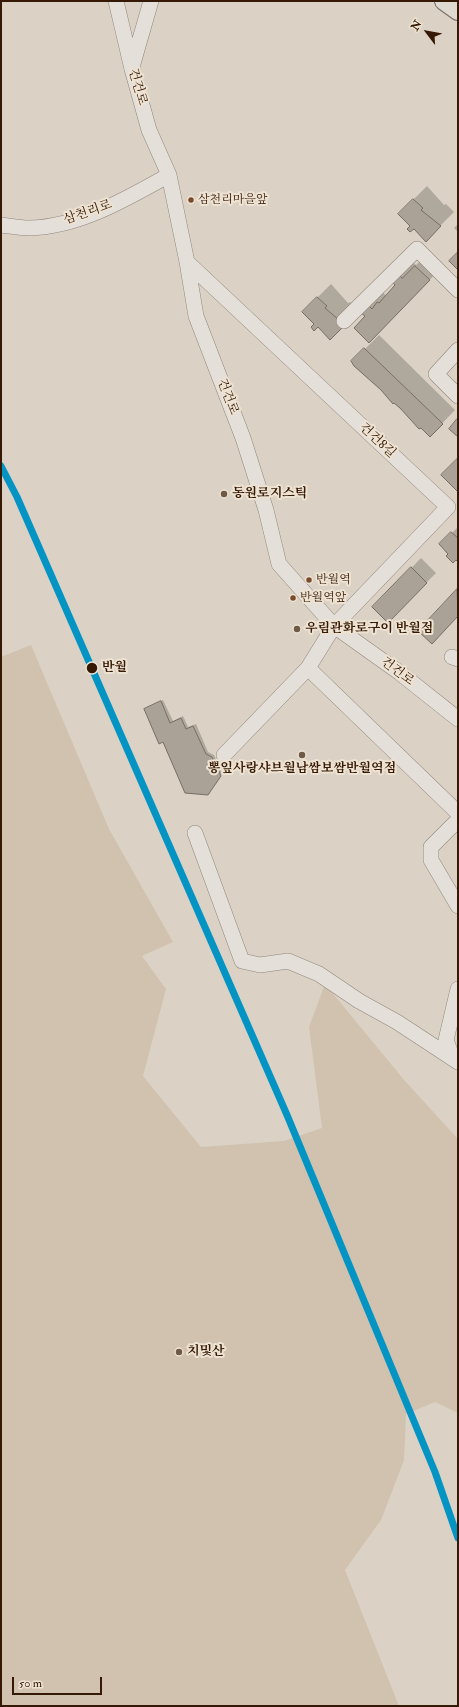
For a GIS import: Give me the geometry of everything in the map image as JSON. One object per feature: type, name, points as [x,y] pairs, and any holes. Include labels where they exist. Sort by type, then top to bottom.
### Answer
[{"type":"main road","points":[[444,1],[458,11]]},
{"type":"street","name":"건건로","points":[[116,1],[132,69],[149,130],[169,175],[187,262],[196,316],[243,438],[266,510],[279,564],[334,626],[400,673],[458,719]]},
{"type":"street","points":[[132,69],[151,1]]},
{"type":"street","name":"삼천리로","points":[[1,225],[28,228],[68,222],[116,204],[169,175]]},
{"type":"street","points":[[344,321],[417,249],[458,290]]},
{"type":"street","name":"건건8길","points":[[187,262],[448,507],[334,626]]},
{"type":"street","points":[[458,350],[436,374],[458,396]]},
{"type":"street","points":[[224,755],[308,668],[334,626]]},
{"type":"street","points":[[308,668],[458,813]]},
{"type":"street","points":[[458,820],[431,847],[432,860],[458,906]]},
{"type":"street","points":[[195,833],[242,961],[260,965],[288,961],[319,974],[456,1061]]},
{"type":"street","points":[[456,1061],[446,1040],[458,989]]},
{"type":"shaded area","points":[[31,645],[109,829],[173,942],[142,956],[166,989],[143,1076],[201,1147],[284,1141],[322,1128],[309,1027],[325,984],[405,1081],[458,1139],[458,1413],[435,1402],[406,1414],[404,1460],[381,1520],[345,1570],[399,1706],[1,1706],[1,657]]},
{"type":"building","points":[[413,199],[423,208],[421,210],[441,226],[426,242],[414,229],[410,232],[407,229],[410,226],[398,214]]},
{"type":"building","points":[[458,252],[458,270],[449,261]]},
{"type":"building","points":[[415,266],[430,280],[369,343],[354,328],[365,316],[361,313],[368,305],[372,309],[377,302],[379,303],[395,285],[392,282],[399,275],[402,278]]},
{"type":"building","points":[[317,297],[327,306],[325,308],[345,325],[330,340],[318,327],[314,331],[311,327],[314,324],[302,312]]},
{"type":"building","points":[[364,348],[443,424],[430,437],[421,428],[419,429],[400,408],[394,403],[393,404],[381,390],[354,366],[351,361]]},
{"type":"building","points":[[458,419],[458,437],[449,429]]},
{"type":"building","points":[[458,458],[458,492],[441,475]]},
{"type":"building","points":[[451,532],[458,538],[458,562],[456,560],[453,563],[446,556],[448,554],[439,544]]},
{"type":"building","points":[[411,567],[427,583],[388,623],[372,607]]},
{"type":"building","points":[[457,589],[458,616],[432,644],[418,631]]},
{"type":"building","points":[[161,701],[170,723],[181,718],[186,729],[193,726],[206,754],[212,757],[221,776],[208,795],[185,793],[163,742],[159,744],[144,709]]},
{"type":"transit line","points":[[1,466],[17,497],[287,1115],[435,1472],[458,1538]]},
{"type":"place","name":"삼천리마을앞","points":[[191,200]]},
{"type":"place","name":"동원로지스틱","points":[[224,494]]},
{"type":"place","name":"반월역","points":[[309,580]]},
{"type":"place","name":"반월역앞","points":[[293,598]]},
{"type":"place","name":"우림관화로구이 반월점","points":[[297,629]]},
{"type":"place","name":"반월","points":[[92,668]]},
{"type":"place","name":"뽕잎사랑샤브월남쌈보쌈반월역점","points":[[302,755]]},
{"type":"place","name":"치및산","points":[[179,1352]]}]
